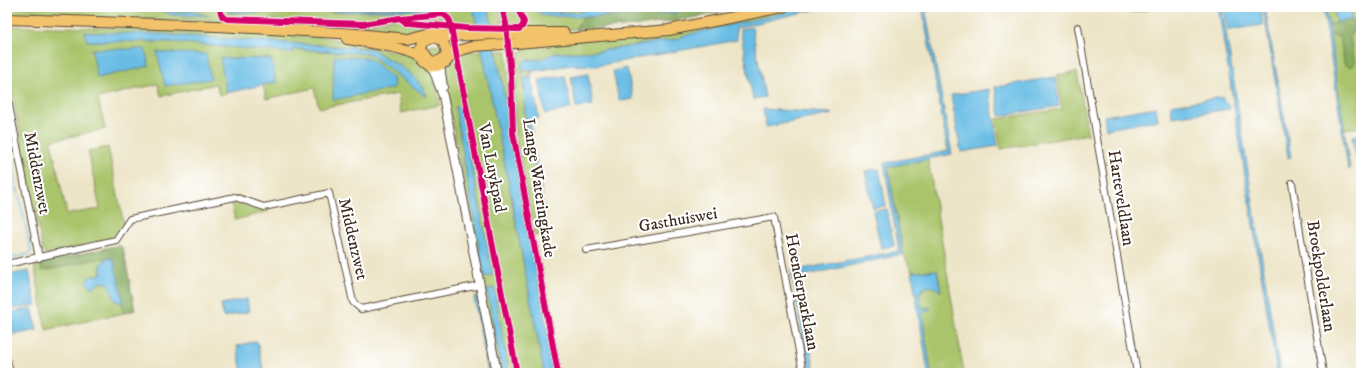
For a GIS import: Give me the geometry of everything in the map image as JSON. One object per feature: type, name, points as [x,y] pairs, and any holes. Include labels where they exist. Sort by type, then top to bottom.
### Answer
[{"type":"main road","points":[[7,19],[217,26],[356,34],[388,38],[414,44],[422,50],[430,61],[475,46],[516,38],[642,29],[693,22],[762,7]]},
{"type":"main road","points":[[388,38],[415,38],[432,33],[449,36],[473,35],[516,38],[669,30],[783,7]]},
{"type":"main road","points":[[7,24],[147,27],[332,37],[396,48],[422,50]]},
{"type":"main road","points":[[442,57],[473,35]]},
{"type":"main road","points":[[422,50],[428,39],[435,38],[442,57]]},
{"type":"street","name":"Lange Wateringkade","points":[[502,7],[506,24],[511,75],[513,133],[558,373]]},
{"type":"street","name":"Harteveldlaan","points":[[1078,27],[1137,373]]},
{"type":"street","points":[[442,57],[443,96],[497,373]]},
{"type":"street","name":"Middenzwet","points":[[7,94],[39,258]]},
{"type":"street","name":"Broekpolderlaan","points":[[1292,183],[1323,373]]},
{"type":"street","name":"Middenzwet","points":[[7,264],[116,240],[130,219],[235,197],[264,207],[330,193],[352,302],[360,309],[480,285]]},
{"type":"street","name":"Gasthuiswei","points":[[586,250],[774,217]]},
{"type":"street","name":"Hoenderparklaan","points":[[774,217],[803,373]]},
{"type":"street","points":[[7,360],[10,373]]},
{"type":"green space","points":[[7,7],[156,7],[165,13],[207,15],[194,12],[193,7],[216,7],[225,21],[7,17]]},
{"type":"green space","points":[[162,7],[190,7],[191,12],[171,12],[164,10]]},
{"type":"green space","points":[[220,7],[473,7],[477,25],[431,24],[405,21],[410,18],[442,16],[450,22],[449,15],[443,13],[397,17],[363,23],[231,18],[224,15]],"holes":[[[441,8],[344,12],[228,13],[228,11]]]},
{"type":"green space","points":[[488,7],[499,7],[503,25],[491,25]]},
{"type":"green space","points":[[504,7],[516,7],[522,21],[519,26],[508,26]]},
{"type":"green space","points":[[519,7],[584,7],[584,17],[575,29],[521,30],[525,26],[526,21]]},
{"type":"green space","points":[[682,7],[746,7],[661,23],[597,29],[575,29],[584,17],[676,13]]},
{"type":"green space","points":[[796,7],[808,7],[682,36],[678,39],[600,51],[555,53],[541,60],[526,60],[522,70],[533,71],[533,73],[513,73],[512,52],[523,52],[523,48],[745,18]]},
{"type":"green space","points":[[1128,7],[1164,7],[1129,13]]},
{"type":"green space","points":[[1326,7],[1361,7],[1361,9],[1357,9],[1361,34],[1361,127],[1344,129],[1329,36],[1338,36],[1341,40],[1344,63],[1346,66],[1352,48],[1349,37],[1352,33],[1354,24],[1349,11],[1336,11],[1334,14],[1337,22],[1328,26]]},
{"type":"green space","points":[[398,19],[406,24],[458,27],[466,30],[416,36],[340,28],[335,25],[364,25]]},
{"type":"green space","points":[[1341,20],[1351,20],[1355,27],[1349,37],[1355,64],[1349,67],[1344,63],[1341,40],[1338,36],[1329,36],[1328,26]]},
{"type":"green space","points":[[7,26],[147,29],[324,37],[411,55],[431,72],[437,89],[440,105],[401,113],[398,94],[319,108],[314,88],[266,99],[263,85],[276,82],[270,59],[221,59],[227,93],[219,95],[216,84],[161,96],[158,84],[98,98],[105,129],[51,141],[67,214],[100,209],[88,151],[108,147],[124,225],[116,238],[46,254],[43,252],[7,68]],"holes":[[[159,34],[373,49],[410,73],[422,87],[427,96],[370,54],[170,42],[87,41]]]},
{"type":"green space","points":[[434,44],[439,46],[441,51],[436,56],[426,50],[428,46]]},
{"type":"green space","points":[[482,51],[544,373],[496,373],[444,74],[447,66],[464,52]]},
{"type":"green space","points":[[496,51],[507,51],[510,128]]},
{"type":"green space","points":[[1077,72],[1088,134],[1001,149],[996,119],[1062,109],[1057,75]]},
{"type":"green space","points":[[532,75],[531,77],[524,79],[525,113],[548,233],[534,236],[515,132],[513,77]]},
{"type":"green space","points":[[928,159],[964,373],[931,373],[922,314],[930,309],[930,307],[921,308],[919,295],[921,290],[926,287],[933,287],[941,291],[937,271],[912,272],[903,253],[888,167]]},
{"type":"green space","points":[[235,202],[269,211],[235,220],[231,203]]},
{"type":"green space","points":[[119,245],[123,248],[135,310],[124,313],[113,258],[103,258],[42,271],[41,265],[44,262]]},
{"type":"green space","points":[[103,258],[106,259],[101,264],[101,274],[98,276],[94,275],[97,284],[108,282],[122,302],[124,313],[46,330],[34,264],[44,262],[41,266]]},
{"type":"water","points":[[156,7],[162,7],[164,10],[171,12],[191,12],[190,7],[193,7],[194,12],[209,16],[171,15]]},
{"type":"water","points":[[473,7],[488,7],[555,373],[544,373],[509,185]]},
{"type":"water","points":[[535,7],[547,11],[569,13],[582,12],[584,7],[682,7],[676,13],[584,17],[545,16],[538,12]]},
{"type":"water","points":[[808,7],[826,7],[736,28],[737,40],[596,66],[571,65],[533,71],[522,70],[521,64],[526,60],[541,59],[555,53],[600,51],[678,39],[682,36]]},
{"type":"water","points":[[922,7],[925,7],[952,154],[888,167],[903,254],[798,277],[815,373],[810,373],[791,271],[899,251],[884,163],[948,151]]},
{"type":"water","points":[[1218,7],[1222,7],[1280,373],[1277,373]]},
{"type":"water","points":[[1224,7],[1261,7],[1263,25],[1228,30]]},
{"type":"water","points":[[1263,7],[1265,7],[1291,157],[1288,158]]},
{"type":"water","points":[[1323,7],[1326,7],[1350,169],[1348,169]]},
{"type":"water","points":[[441,8],[441,10],[228,13],[228,11]]},
{"type":"water","points":[[1351,10],[1351,20],[1337,22],[1334,13],[1336,11]]},
{"type":"water","points":[[752,27],[765,97],[753,99],[740,29]]},
{"type":"water","points":[[84,32],[159,34],[373,49],[410,73],[422,86],[427,96],[370,54],[293,49],[294,53],[170,42],[87,41]]},
{"type":"water","points":[[92,49],[145,49],[149,66],[97,78]]},
{"type":"water","points":[[157,52],[206,54],[211,79],[165,86]]},
{"type":"water","points":[[334,56],[369,58],[393,78],[394,88],[333,100]]},
{"type":"water","points":[[220,58],[271,59],[276,82],[227,93]]},
{"type":"water","points":[[627,68],[633,99],[619,101],[613,71]]},
{"type":"water","points":[[588,74],[593,105],[576,108],[571,77]]},
{"type":"water","points":[[565,76],[571,109],[545,114],[539,80]]},
{"type":"water","points":[[531,77],[539,118],[530,120],[546,220],[525,113],[524,79]]},
{"type":"water","points":[[1055,77],[1059,106],[1000,116],[995,87]]},
{"type":"water","points":[[989,89],[998,146],[961,152],[951,95]]},
{"type":"water","points":[[1223,97],[1223,100],[1228,103],[1230,109],[1172,117],[1171,105]]},
{"type":"water","points":[[460,106],[493,275],[484,277],[455,107]]},
{"type":"water","points":[[1156,107],[1158,120],[1106,129],[1104,116]]},
{"type":"water","points":[[763,109],[830,113],[833,114],[766,127]]},
{"type":"water","points":[[1361,135],[1361,173],[1359,173],[1352,136]]},
{"type":"water","points":[[879,169],[886,206],[873,208],[865,171]]},
{"type":"water","points":[[887,209],[894,246],[881,248],[873,211]]},
{"type":"water","points":[[113,258],[123,299],[121,303],[115,300],[108,283],[100,282],[94,287],[90,286],[86,282],[89,277],[101,274],[101,264],[106,259]]},
{"type":"water","points":[[937,270],[941,292],[934,287],[927,287],[921,290],[919,295],[922,308],[931,308],[922,314],[931,373],[928,373],[912,272]]},
{"type":"water","points":[[29,271],[36,305],[8,310],[7,275]]},
{"type":"water","points":[[494,287],[509,373],[502,373],[487,290]]},
{"type":"water","points":[[476,296],[491,373],[488,373],[474,298]]},
{"type":"water","points":[[247,299],[249,312],[223,317],[221,304]]},
{"type":"water","points":[[32,308],[37,330],[14,335],[9,313]]},
{"type":"water","points":[[257,341],[264,373],[242,373],[237,346]]},
{"type":"waterway","points":[[7,124],[16,183],[31,250],[29,254],[7,259]]},
{"type":"waterway","points":[[7,334],[8,340]]},
{"type":"cycle path","points":[[219,7],[222,16],[227,19],[363,24],[400,18],[405,23],[466,28],[519,29],[522,27],[524,22],[517,7]]},
{"type":"cycle path","points":[[502,7],[506,24],[511,75],[513,133],[558,373]]},
{"type":"cycle path","name":"Van Luykpad","points":[[400,18],[443,14],[450,21],[517,373]]}]
